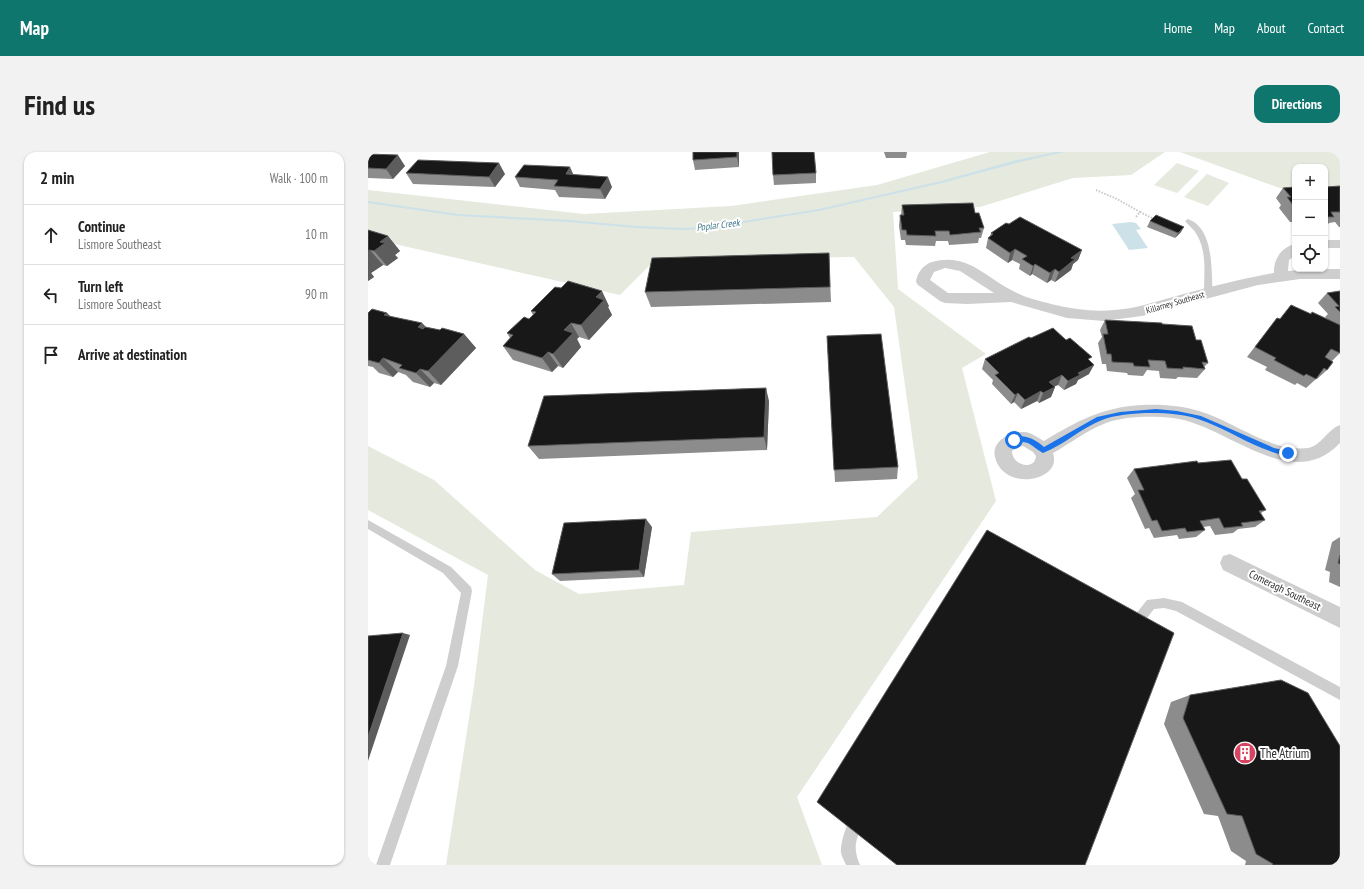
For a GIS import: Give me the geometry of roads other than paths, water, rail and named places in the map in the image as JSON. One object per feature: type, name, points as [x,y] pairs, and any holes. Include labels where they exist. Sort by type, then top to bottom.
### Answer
[{"type":"street","points":[[1328,244],[1340,244]]},
{"type":"street","points":[[1281,276],[1280,266],[1283,257],[1292,250]]},
{"type":"street","name":"Killarney Southeast","points":[[1012,297],[967,300],[945,298],[923,282],[923,276],[933,266],[945,263],[957,264],[1012,297],[1069,313],[1090,315],[1119,314],[1141,311],[1208,293],[1281,276],[1340,274]]},
{"type":"street","points":[[1043,450],[1100,418],[1139,412],[1177,413],[1199,417],[1273,451],[1288,453],[1309,455],[1318,452],[1327,446],[1340,432]]},
{"type":"street","name":"Comeragh Southeast","points":[[1230,563],[1340,618]]},
{"type":"lane","points":[[1188,220],[1197,227],[1207,248],[1208,293]]},
{"type":"lane","points":[[368,524],[447,570],[467,591],[452,666],[383,865]]},
{"type":"lane","points":[[1132,637],[1139,619],[1151,604],[1164,603],[1178,606],[1340,694]]},
{"type":"lane","points":[[853,865],[848,853],[849,845],[852,830],[863,812]]},
{"type":"water","points":[[1131,222],[1136,223],[1141,229],[1136,230],[1148,248],[1129,250],[1112,224]]},
{"type":"waterway","name":"Poplar Creek","points":[[368,202],[458,215],[569,221],[636,227],[682,229],[706,228],[819,210],[942,182],[1015,162],[1062,152]]},
{"type":"place","name":"The Atrium","points":[[1245,753]]}]
